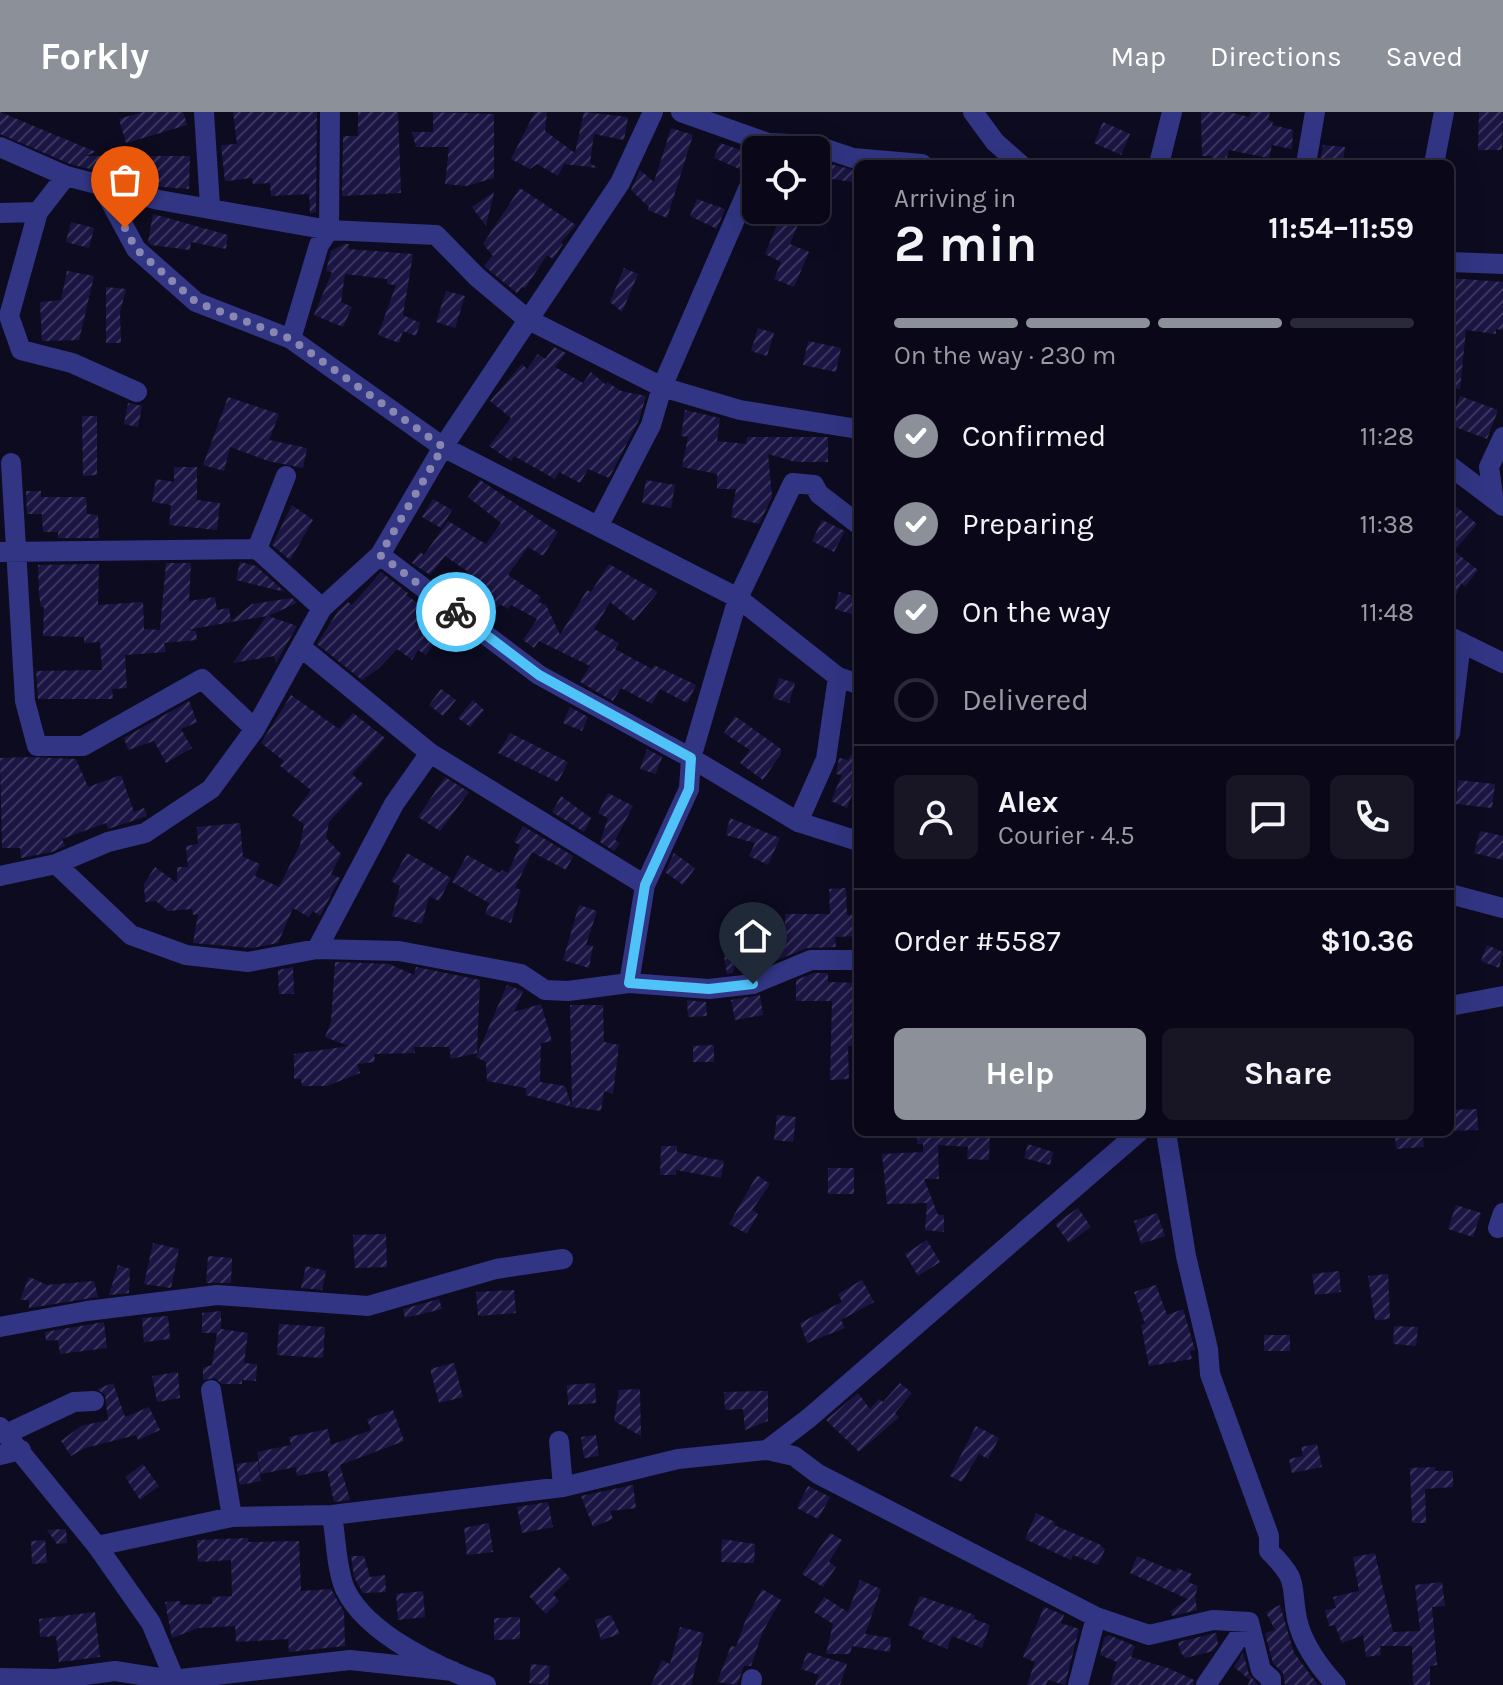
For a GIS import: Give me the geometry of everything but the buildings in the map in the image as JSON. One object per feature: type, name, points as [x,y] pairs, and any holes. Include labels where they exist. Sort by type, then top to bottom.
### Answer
[{"type":"street","points":[[204,112],[210,206]]},
{"type":"street","points":[[291,339],[319,245],[329,230],[330,112]]},
{"type":"street","points":[[0,876],[56,864],[108,842],[145,833],[184,810],[211,789],[255,729],[322,608],[380,555],[443,447],[620,183],[653,112]]},
{"type":"street","points":[[681,112],[742,136]]},
{"type":"street","points":[[973,112],[995,142],[1014,160]]},
{"type":"street","points":[[1160,160],[1172,112]]},
{"type":"street","points":[[1307,160],[1315,112]]},
{"type":"street","points":[[1435,160],[1444,112]]},
{"type":"street","points":[[0,147],[66,176],[159,200],[210,206],[329,230],[436,235],[477,277],[527,319],[662,387],[740,410],[854,428]]},
{"type":"street","points":[[830,150],[853,158],[876,160]]},
{"type":"street","points":[[66,176],[38,212],[9,316],[21,350],[72,363],[137,392]]},
{"type":"street","points":[[102,186],[136,249],[196,302],[291,339],[443,447],[738,598],[838,677],[854,683]]},
{"type":"street","points":[[599,525],[651,425],[662,387],[742,203]]},
{"type":"street","points":[[0,213],[38,212]]},
{"type":"street","points":[[1454,262],[1503,264]]},
{"type":"street","points":[[1498,500],[1489,467],[1503,437]]},
{"type":"street","points":[[11,463],[7,552],[25,701],[37,746],[83,746],[202,679],[255,729]]},
{"type":"street","points":[[1454,469],[1498,500]]},
{"type":"street","points":[[257,549],[286,476]]},
{"type":"street","points":[[629,983],[645,885],[689,789],[691,758],[738,598],[793,483],[814,485],[819,494],[854,521]]},
{"type":"street","points":[[7,552],[257,549],[322,608]]},
{"type":"street","points":[[380,555],[539,675],[691,758],[798,822],[854,840]]},
{"type":"street","points":[[1454,670],[1456,639],[1503,663]]},
{"type":"street","points":[[302,648],[430,753],[645,885]]},
{"type":"street","points":[[798,822],[826,759],[838,677]]},
{"type":"street","points":[[317,949],[394,804],[430,753]]},
{"type":"street","points":[[56,864],[131,935],[186,955],[248,962],[317,949],[399,951],[521,974],[545,990],[629,983],[709,989],[753,984],[811,960],[854,960]]},
{"type":"street","points":[[1454,895],[1503,908]]},
{"type":"street","points":[[1454,1005],[1503,996]]},
{"type":"street","points":[[767,1450],[1134,1136]]},
{"type":"street","points":[[1167,1136],[1186,1256],[1215,1393],[1269,1536],[1269,1551],[1286,1567],[1296,1591],[1297,1621],[1320,1668],[1336,1685]]},
{"type":"street","points":[[0,1327],[87,1311],[217,1295],[368,1306],[496,1269],[563,1259]]},
{"type":"street","points":[[211,1390],[232,1517]]},
{"type":"street","points":[[94,1401],[74,1402],[3,1430],[97,1546],[151,1623],[167,1682]]},
{"type":"street","points":[[559,1441],[563,1487]]},
{"type":"street","points":[[0,1455],[21,1450]]},
{"type":"street","points":[[97,1546],[232,1517],[332,1515],[563,1487],[678,1459],[767,1450],[794,1456],[818,1474],[1096,1617],[1149,1635],[1213,1620],[1249,1622]]},
{"type":"street","points":[[332,1515],[345,1588],[376,1628],[453,1671],[486,1685]]},
{"type":"street","points":[[1078,1685],[1096,1617]]},
{"type":"street","points":[[1206,1685],[1249,1622]]},
{"type":"street","points":[[1249,1622],[1261,1670],[1271,1679],[1271,1685]]},
{"type":"street","points":[[0,1678],[56,1679],[115,1671],[167,1682],[350,1660],[453,1671]]},
{"type":"way so far","points":[[125,228],[136,249],[196,302],[291,339],[443,447],[380,555],[456,612]]},
{"type":"route","points":[[456,612],[539,675],[691,758],[689,789],[645,885],[629,983],[709,989],[753,984]]}]
